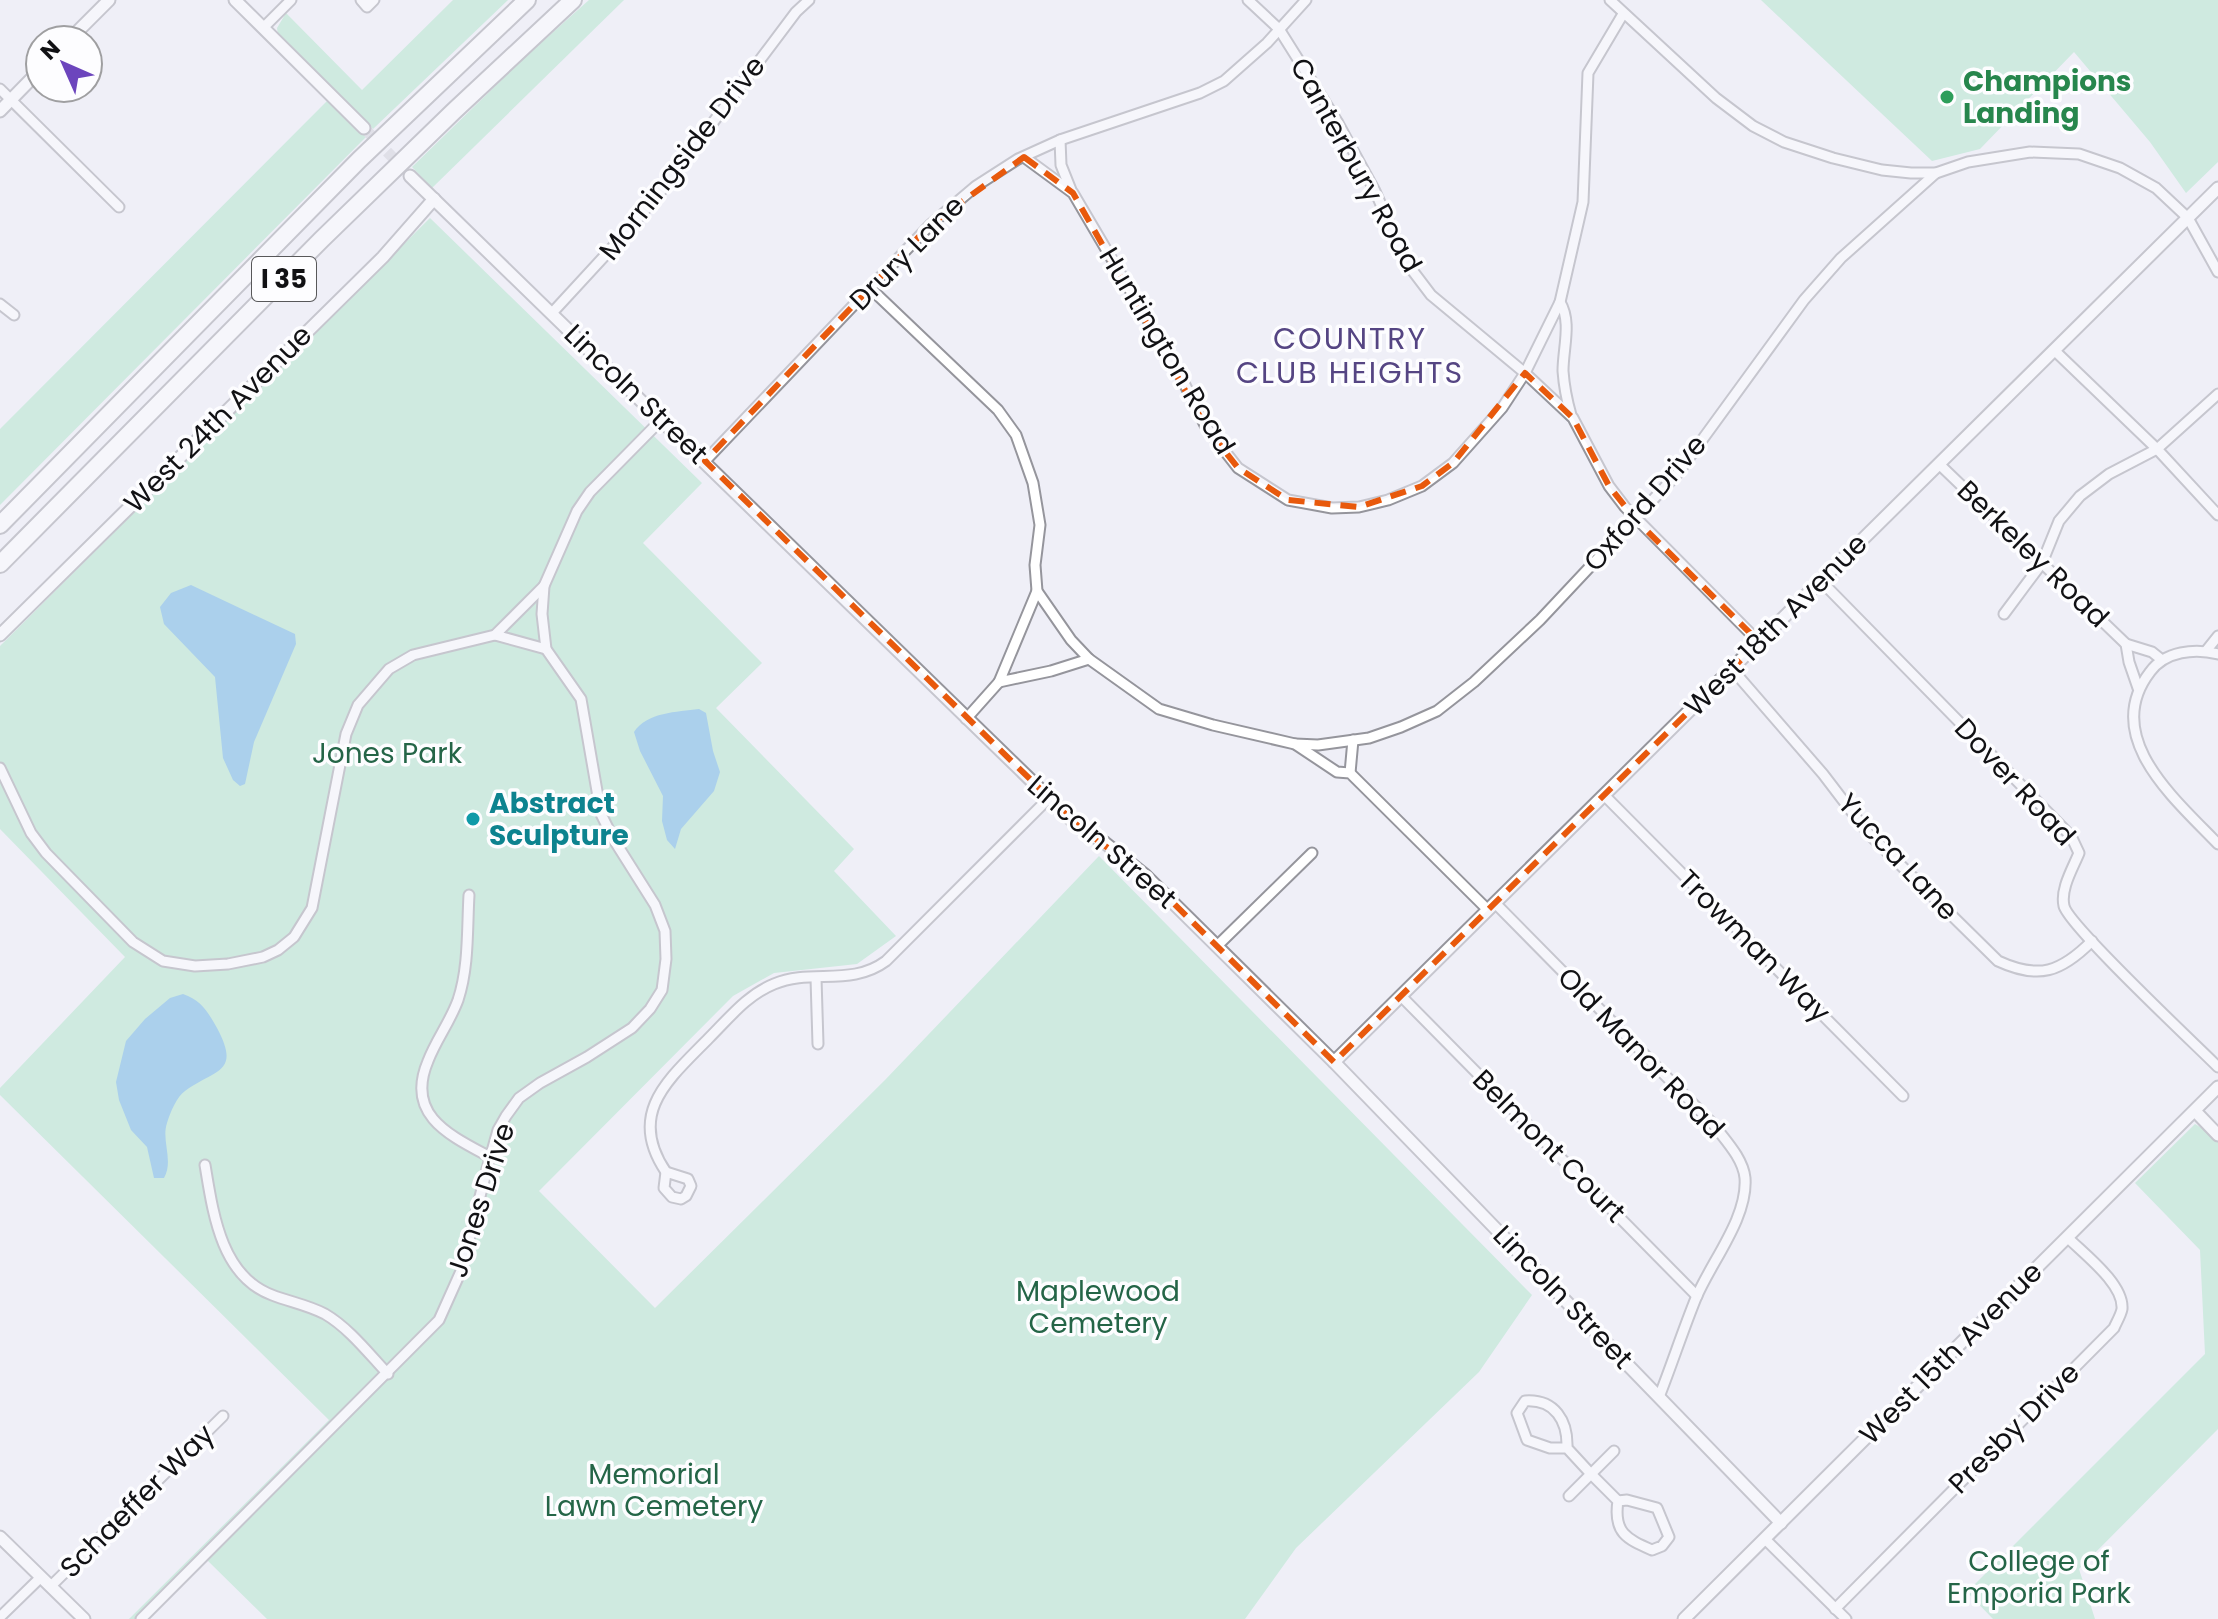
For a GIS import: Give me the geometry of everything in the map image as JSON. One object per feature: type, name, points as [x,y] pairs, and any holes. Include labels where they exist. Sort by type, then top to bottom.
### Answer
[{"type":"highway","name":"I 35","points":[[0,525],[359,160],[527,0]]},
{"type":"highway","name":"I 35","points":[[0,564],[322,239],[573,0]]},
{"type":"street","points":[[85,24],[109,0]]},
{"type":"street","points":[[235,0],[364,128]]},
{"type":"street","points":[[263,28],[291,0]]},
{"type":"street","points":[[361,0],[367,7],[374,0]]},
{"type":"street","name":"Morningside Drive","points":[[552,313],[666,185],[741,83],[809,0]]},
{"type":"street","name":"Canterbury Road","points":[[1248,0],[1279,29],[1338,123],[1375,191],[1406,262],[1431,295],[1525,373],[1573,418],[1609,486],[1636,520],[1759,642]]},
{"type":"street","name":"Drury Lane","points":[[705,461],[930,225],[976,186],[1060,140],[1200,93],[1224,81],[1306,0]]},
{"type":"street","points":[[1610,0],[1716,98],[1753,126],[1784,142],[1882,170],[1936,173],[1968,162],[2030,152],[2079,154],[2120,168],[2156,188],[2188,218],[2218,272]]},
{"type":"street","name":"Huntington Road","points":[[1024,157],[1073,193],[1180,375],[1206,427],[1238,468],[1288,500],[1332,508],[1359,507],[1388,500],[1422,486],[1453,463],[1502,408],[1525,373],[1560,302],[1583,202],[1588,73],[1623,14]]},
{"type":"street","points":[[0,111],[24,87]]},
{"type":"street","points":[[0,89],[119,207]]},
{"type":"street","points":[[1060,140],[1061,165],[1073,193]]},
{"type":"street","name":"Oxford Drive","points":[[1295,744],[1318,745],[1369,738],[1401,727],[1437,711],[1474,682],[1540,620],[1678,473],[1804,300],[1858,240],[1936,173]]},
{"type":"street","name":"Lincoln Street","points":[[410,176],[1079,827],[1145,875],[1334,1062],[1781,1523]]},
{"type":"street","name":"West 18th Avenue","points":[[1334,1062],[2218,188]]},
{"type":"street","name":"West 24th Avenue","points":[[0,635],[383,257],[434,199]]},
{"type":"street","points":[[870,288],[998,410],[1016,435],[1033,483],[1040,525],[1035,565],[1037,591],[999,682],[966,719]]},
{"type":"street","points":[[1560,302],[1567,322],[1563,373],[1573,418]]},
{"type":"street","points":[[0,304],[14,315]]},
{"type":"street","points":[[2054,350],[2157,449],[2218,515]]},
{"type":"street","points":[[2004,614],[2042,563],[2059,521],[2080,496],[2109,474],[2157,449],[2218,394]]},
{"type":"street","name":"Jones Drive","points":[[141,1619],[439,1320],[461,1271],[498,1130],[519,1098],[632,1028],[662,990],[666,959],[665,931],[655,905],[601,814],[581,699],[546,649],[542,614],[544,586],[583,501],[662,419]]},
{"type":"street","name":"Berkeley Road","points":[[1939,464],[2126,644],[2152,652],[2162,660]]},
{"type":"street","name":"Dover Road","points":[[1821,581],[2071,836],[2079,853],[2063,894],[2064,909],[2218,1067]]},
{"type":"street","points":[[495,635],[544,586]]},
{"type":"street","points":[[1037,591],[1071,640],[1089,659],[1159,709],[1295,744],[1337,772],[1350,773],[1353,740]]},
{"type":"street","points":[[0,768],[31,833],[46,853],[133,942],[163,961],[195,966],[263,957],[294,937],[312,908],[346,734],[358,705],[389,669],[413,655],[495,635],[546,649]]},
{"type":"street","points":[[2206,651],[2218,636]]},
{"type":"street","name":"Berkeley Road","points":[[2126,644],[2138,688]]},
{"type":"street","points":[[2218,654],[2206,651],[2173,655],[2162,660],[2151,669],[2138,688],[2133,721],[2139,748],[2168,792],[2218,844]]},
{"type":"street","points":[[999,682],[1089,659]]},
{"type":"street","name":"Yucca Lane","points":[[1732,669],[1823,774],[1868,833],[1998,961],[2037,973],[2057,969],[2092,941]]},
{"type":"street","name":"Old Manor Road","points":[[1350,773],[1714,1125],[1737,1156],[1745,1175],[1744,1193],[1733,1227],[1697,1296],[1659,1397]]},
{"type":"street","name":"Trowman Way","points":[[1604,795],[1903,1096]]},
{"type":"street","points":[[666,1172],[658,1159],[649,1129],[659,1093],[732,1013],[756,992],[778,982],[872,972],[1049,798]]},
{"type":"street","points":[[1217,946],[1312,853]]},
{"type":"street","points":[[469,895],[464,976],[444,1034],[428,1061],[420,1086],[422,1103],[430,1116],[448,1132],[490,1157]]},
{"type":"street","points":[[816,978],[818,1044]]},
{"type":"street","name":"Belmont Court","points":[[1401,996],[1697,1296]]},
{"type":"street","name":"West 15th Avenue","points":[[1684,1619],[2218,1087]]},
{"type":"street","points":[[2195,1111],[2218,1135]]},
{"type":"street","points":[[205,1165],[225,1251],[236,1270],[250,1284],[271,1295],[310,1306],[328,1315],[388,1374]]},
{"type":"street","name":"Presby Drive","points":[[1835,1609],[2114,1328],[2122,1309],[2118,1292],[2108,1277],[2067,1237]]},
{"type":"street","points":[[1567,1448],[1550,1448],[1527,1440],[1517,1413],[1525,1401],[1541,1402],[1556,1409],[1566,1431],[1567,1448],[1618,1501],[1620,1522],[1627,1540],[1652,1550],[1662,1546],[1669,1537],[1657,1508],[1627,1500],[1618,1501]]},
{"type":"street","name":"Schaeffer Way","points":[[51,1586],[223,1416]]},
{"type":"street","points":[[1569,1496],[1614,1451]]},
{"type":"street","points":[[0,1537],[84,1619]]},
{"type":"street","points":[[1765,1539],[1846,1619]]},
{"type":"street","points":[[0,1617],[41,1577]]},
{"type":"highlighted area","points":[[1024,157],[1073,193],[1206,427],[1238,468],[1288,500],[1359,507],[1422,486],[1453,463],[1525,373],[1573,418],[1609,486],[1636,520],[1759,642],[1334,1062],[1145,875],[1079,827],[705,461],[930,225]]},
{"type":"green space","points":[[453,0],[508,0],[373,129],[278,35],[277,28],[286,13],[362,90]]},
{"type":"green space","points":[[589,0],[624,0],[432,188],[412,167]]},
{"type":"green space","name":"Champions Landing","points":[[1761,0],[2218,0],[2218,162],[2186,193],[2150,142],[2074,52],[1980,149],[1932,161]]},
{"type":"green space","points":[[328,100],[358,132],[367,136],[0,505],[0,429]]},
{"type":"green space","points":[[430,218],[702,483],[643,543],[762,663],[716,708],[854,849],[834,871],[896,936],[857,964],[774,973],[733,996],[539,1191],[655,1308],[885,1080],[1099,856],[1532,1295],[1479,1372],[1296,1548],[1245,1619],[267,1619],[207,1560],[147,1619],[129,1619],[329,1420],[0,1095],[0,1088],[125,957],[0,829],[0,646]]},
{"type":"green space","name":"College of Emporia Park","points":[[2195,1124],[2218,1142],[2218,1429],[2079,1569],[2095,1619],[1993,1619],[1967,1592],[2205,1354],[2200,1250],[2135,1183]]},
{"type":"water","points":[[191,585],[295,634],[296,644],[254,742],[245,784],[240,786],[233,780],[223,758],[215,677],[164,624],[160,607],[171,593]]},
{"type":"water","points":[[699,709],[706,713],[720,772],[714,791],[681,829],[675,849],[667,840],[662,821],[663,796],[634,732],[654,717]]},
{"type":"water","points":[[183,994],[199,1003],[217,1028],[224,1043],[226,1062],[215,1073],[182,1093],[177,1101],[170,1114],[165,1137],[167,1171],[164,1178],[154,1178],[147,1147],[131,1130],[119,1100],[116,1082],[126,1041],[145,1019],[170,998]]},
{"type":"tunnel","points":[[364,128],[404,169]]},
{"type":"place","name":"Champions Landing","points":[[1947,97]]},
{"type":"place","name":"Abstract Sculpture","points":[[473,819]]},
{"type":"district","name":"COUNTRY CLUB HEIGHTS","points":[[1350,355]]},
{"type":"park label","name":"Jones Park","points":[[387,753]]},
{"type":"park label","name":"Maplewood Cemetery","points":[[1098,1307]]},
{"type":"park label","name":"Memorial Lawn Cemetery","points":[[654,1490]]}]
